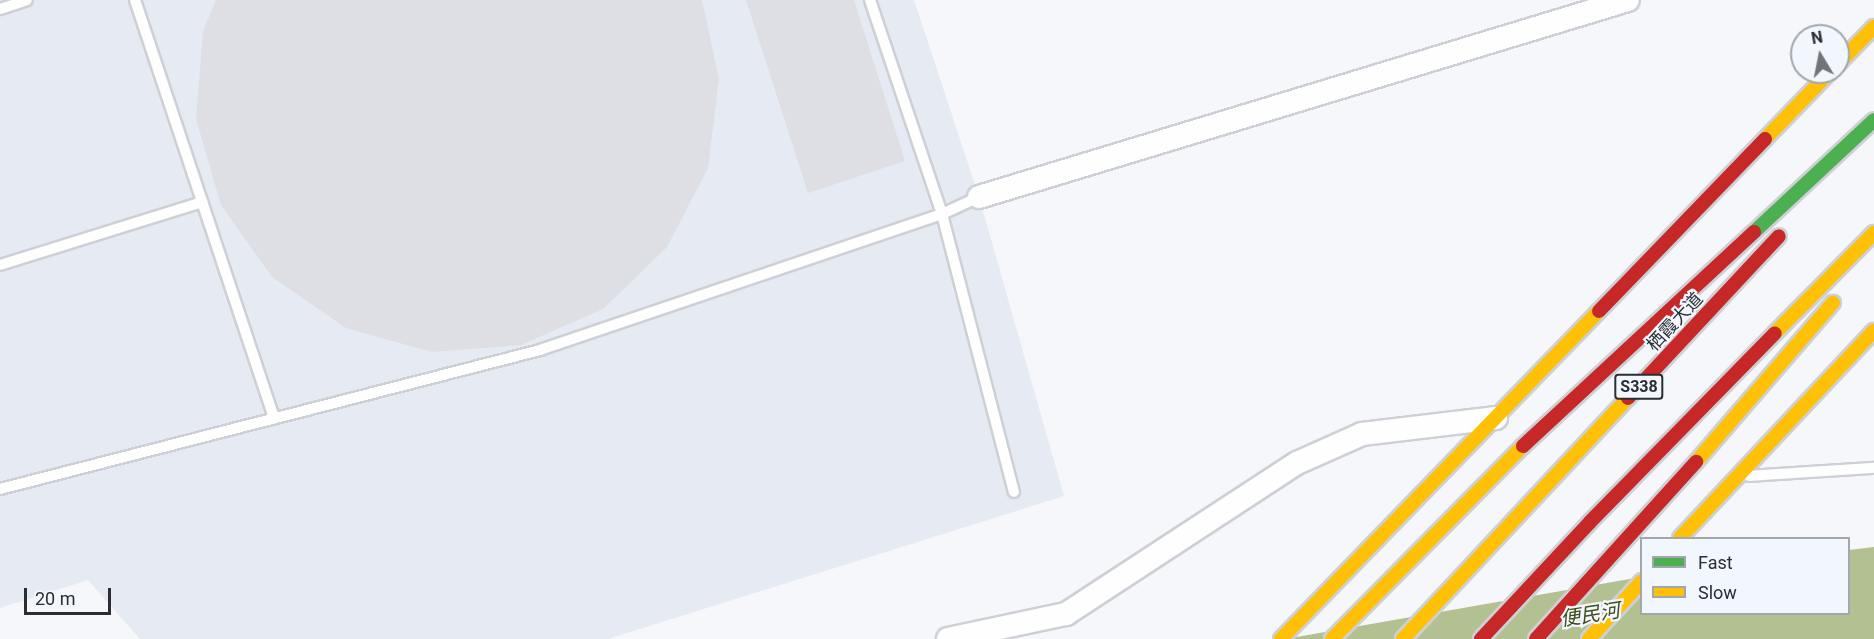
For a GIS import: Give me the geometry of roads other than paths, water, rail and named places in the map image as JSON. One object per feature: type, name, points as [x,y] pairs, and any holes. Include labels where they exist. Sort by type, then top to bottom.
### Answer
[{"type":"main road","points":[[1850,52],[1874,27]]},
{"type":"main road","points":[[1281,639],[1818,84]]},
{"type":"main road","points":[[1332,639],[1519,450],[1874,120]]},
{"type":"main road","points":[[1833,178],[1874,134]]},
{"type":"main road","name":"栖霞大道","points":[[1403,639],[1793,221]]},
{"type":"main road","points":[[1481,639],[1590,522],[1874,233]]},
{"type":"main road","points":[[1536,639],[1737,415],[1844,291]]},
{"type":"main road","points":[[1684,534],[1874,331]]},
{"type":"main road","points":[[1589,639],[1640,582]]},
{"type":"street","points":[[979,197],[1628,0]]},
{"type":"street","points":[[948,639],[1066,614],[1297,463],[1362,434],[1496,418]]},
{"type":"lane","points":[[0,9],[27,0]]},
{"type":"lane","points":[[135,0],[274,418]]},
{"type":"lane","points":[[870,0],[942,214],[1014,492]]},
{"type":"lane","points":[[0,489],[540,350],[942,214],[979,197]]},
{"type":"lane","points":[[0,265],[202,202]]},
{"type":"lane","points":[[1737,477],[1874,468]]},
{"type":"water","name":"便民河","points":[[1874,547],[1874,639],[1285,639],[1640,577],[1640,615],[1850,615],[1850,550]]}]
